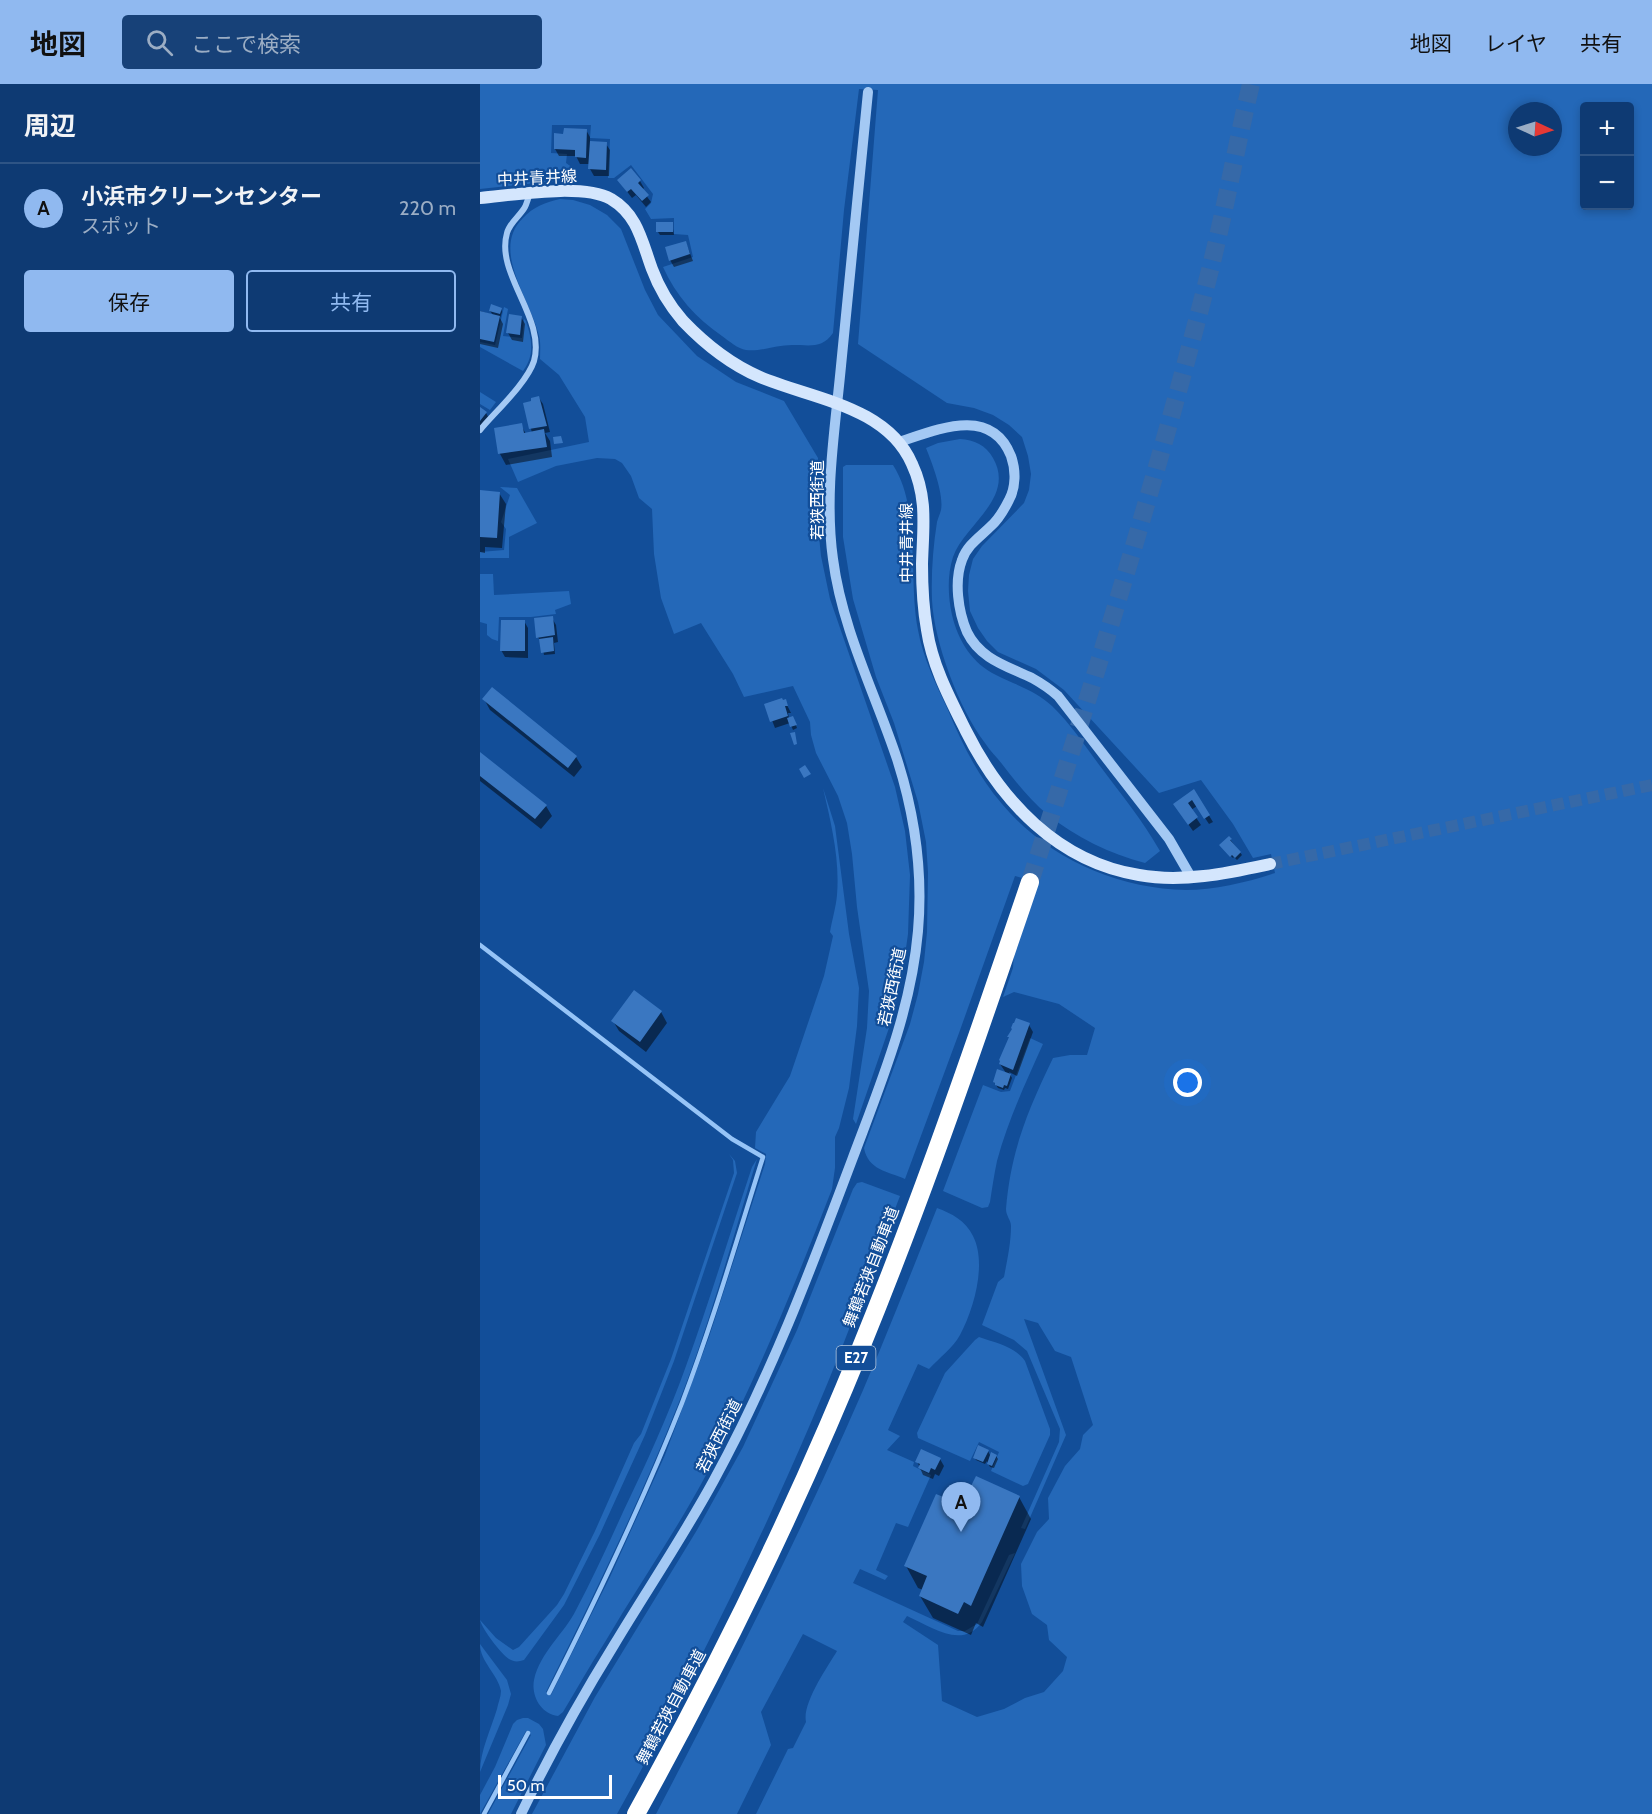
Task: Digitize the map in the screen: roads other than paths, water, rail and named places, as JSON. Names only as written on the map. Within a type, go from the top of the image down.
[{"type":"highway","name":"舞鶴若狭自動車道","points":[[636,1814],[741,1613],[828,1426],[878,1304],[940,1141],[1030,882]]},
{"type":"main road","name":"中井青井線","points":[[480,198],[569,190],[584,191],[610,199],[634,220],[659,286],[683,320],[715,350],[757,376],[791,390],[857,411],[880,425],[899,442],[911,460],[919,481],[924,509],[923,603],[927,634],[947,690],[989,773],[1020,811],[1043,832],[1090,860],[1139,875],[1166,878],[1191,877],[1270,864]]},
{"type":"street","name":"若狭西街道","points":[[521,1814],[585,1693],[708,1490],[759,1390],[785,1333],[825,1233],[892,1050],[910,989],[918,928],[919,869],[916,838],[901,774],[851,635],[833,558],[830,508],[831,465],[868,92]]},
{"type":"street","points":[[480,430],[519,386],[533,362],[535,339],[532,325],[509,266],[506,248],[507,234],[525,207],[530,194]]},
{"type":"street","points":[[899,442],[947,428],[976,425],[992,431],[1003,443],[1014,466],[1015,481],[1011,497],[997,520],[970,545],[962,558],[958,573],[961,613],[967,632],[980,650],[996,663],[1030,678],[1058,696],[1169,838],[1191,877]]},
{"type":"waterway","points":[[480,945],[732,1139],[763,1157],[682,1403],[619,1550],[549,1693]]},
{"type":"waterway","points":[[484,1814],[528,1733]]},
{"type":"tunnel","points":[[1030,882],[1101,655],[1168,427],[1215,250],[1251,84]]},
{"type":"tunnel","points":[[1270,864],[1652,785]]},
{"type":"place","name":"小浜市クリーンセンター","points":[[961,1532]]}]
